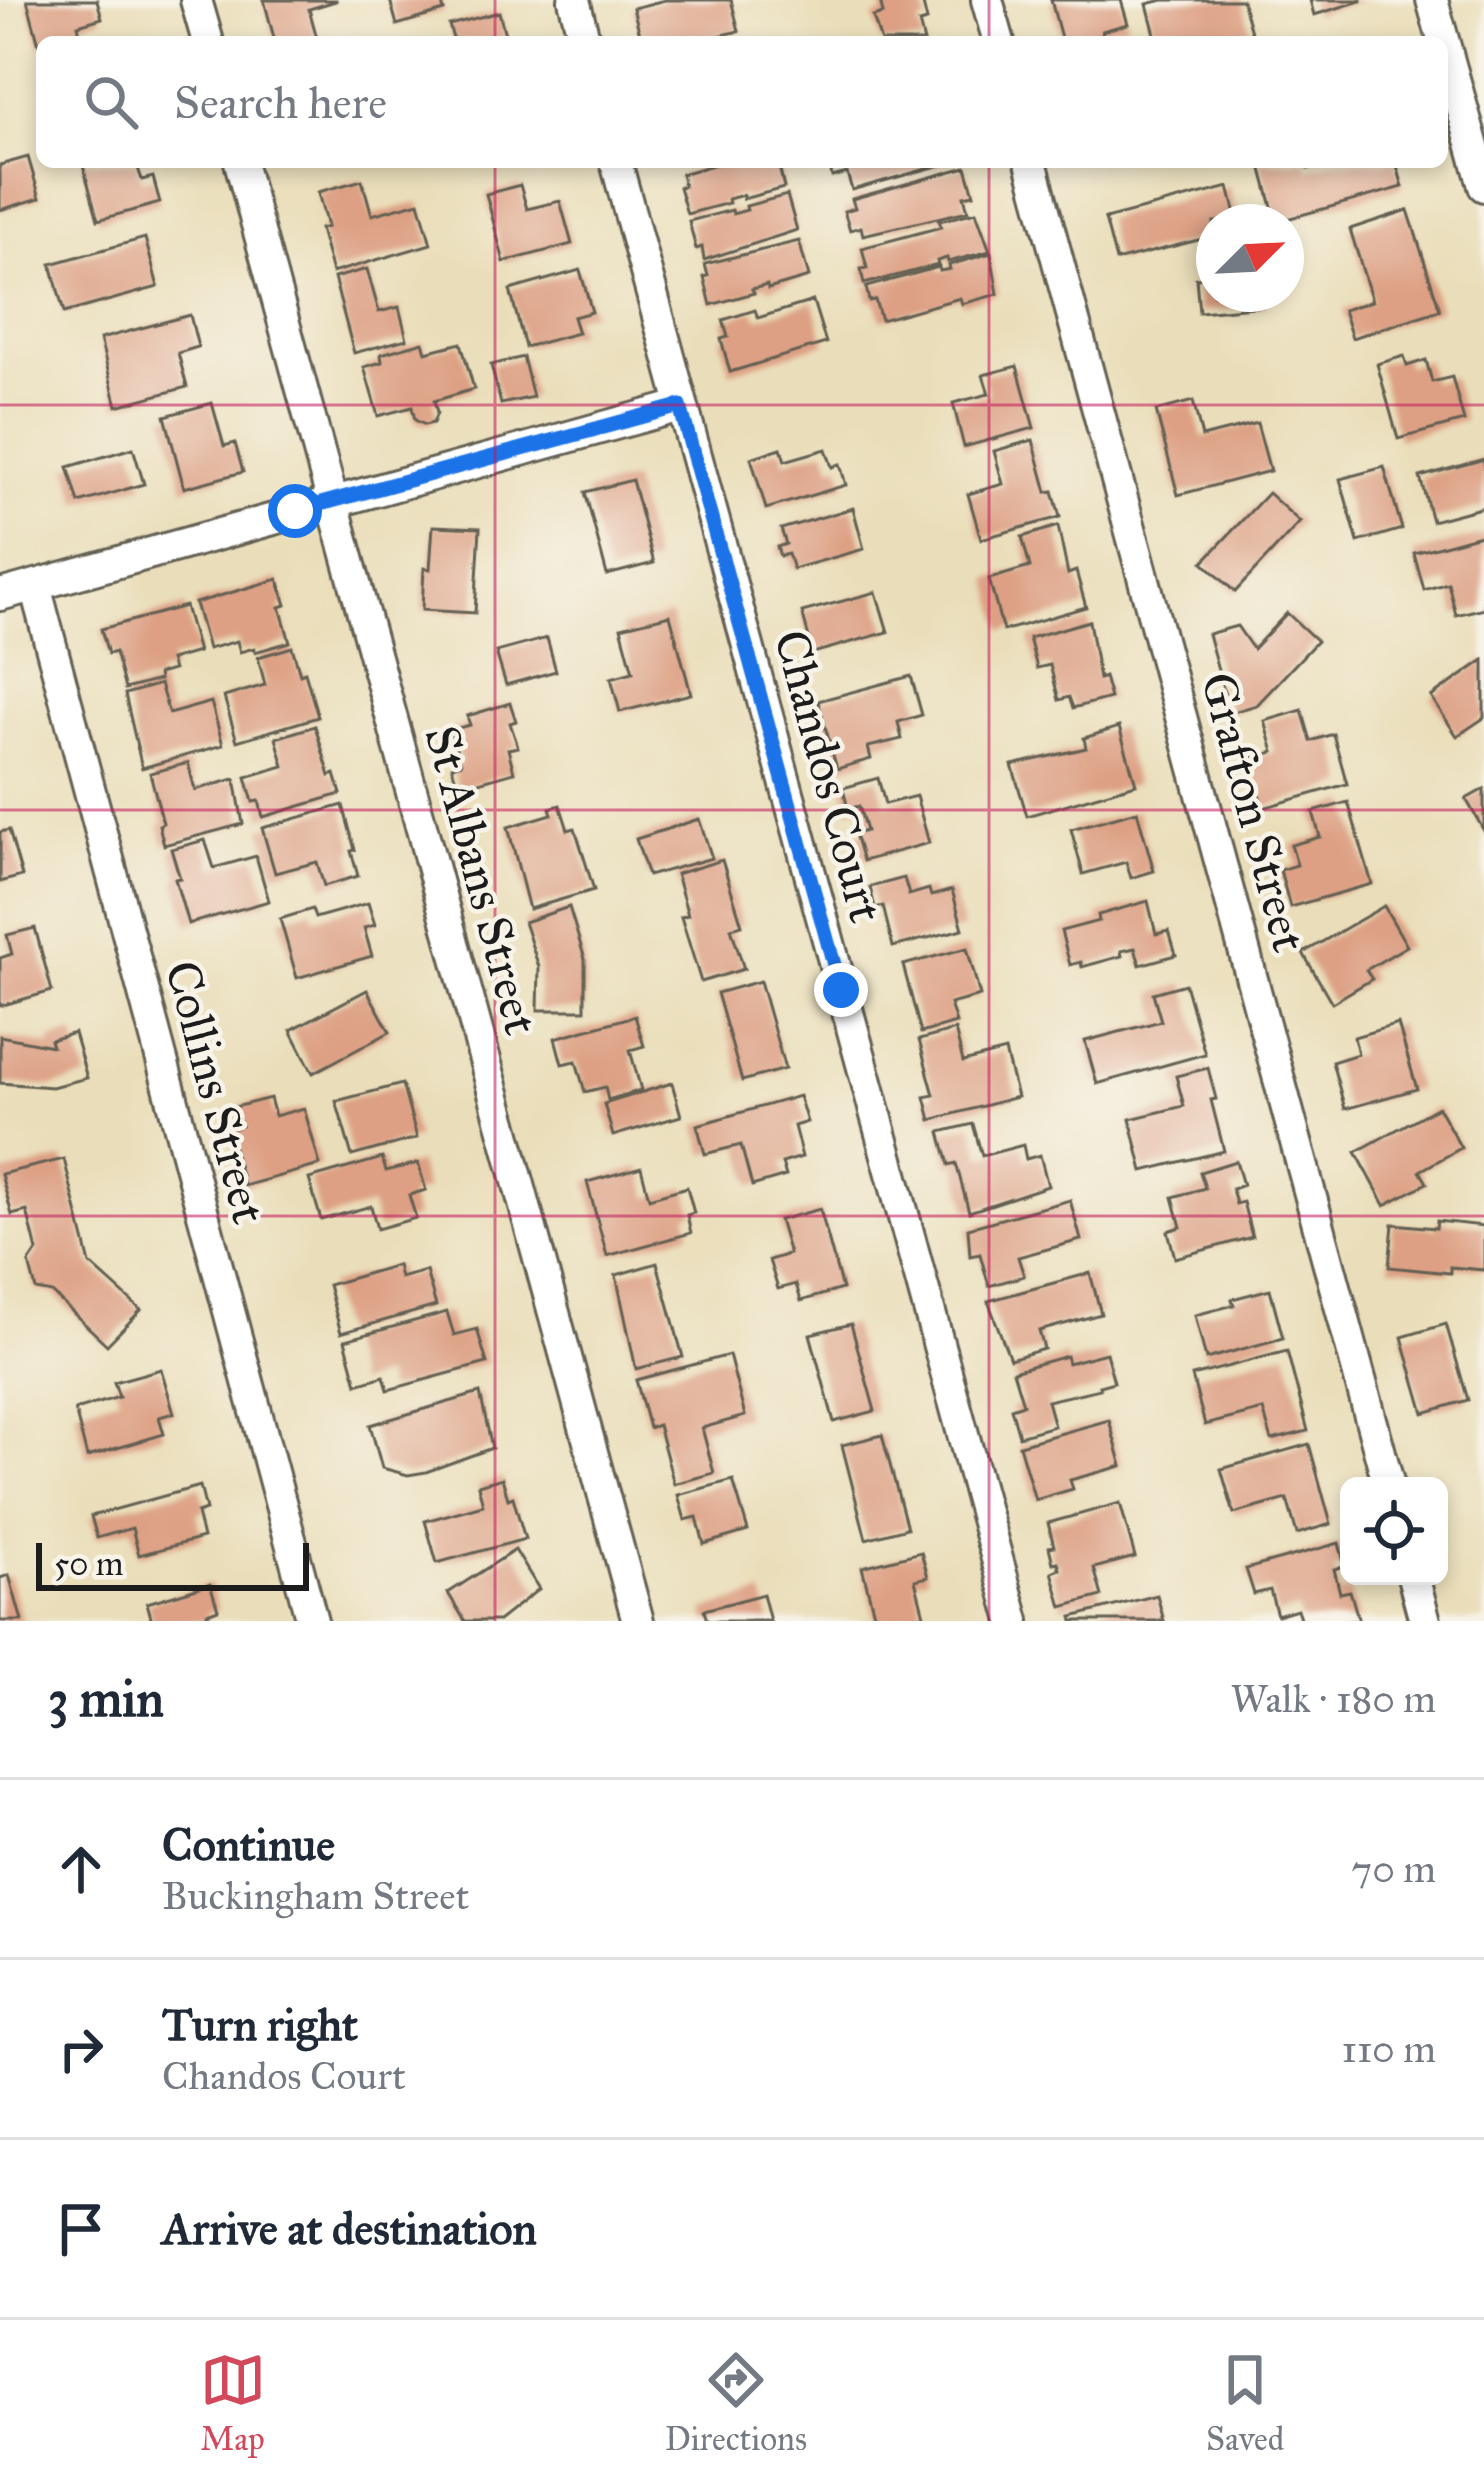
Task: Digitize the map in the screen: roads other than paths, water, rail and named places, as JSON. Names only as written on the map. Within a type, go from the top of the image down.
[{"type":"street","points":[[196,0],[206,36]]},
{"type":"street","points":[[574,0],[583,36]]},
{"type":"street","points":[[987,0],[997,36]]},
{"type":"street","points":[[1432,0],[1441,36]]},
{"type":"street","points":[[1448,62],[1484,187]]},
{"type":"street","name":"St Albans Street","points":[[242,168],[638,1621]]},
{"type":"street","name":"Chandos Court","points":[[618,168],[1014,1621]]},
{"type":"street","name":"Grafton Street","points":[[1034,168],[1387,1477]]},
{"type":"street","points":[[0,595],[680,406]]},
{"type":"street","name":"Collins Street","points":[[35,586],[312,1621]]},
{"type":"street","points":[[1415,1585],[1425,1621]]}]
